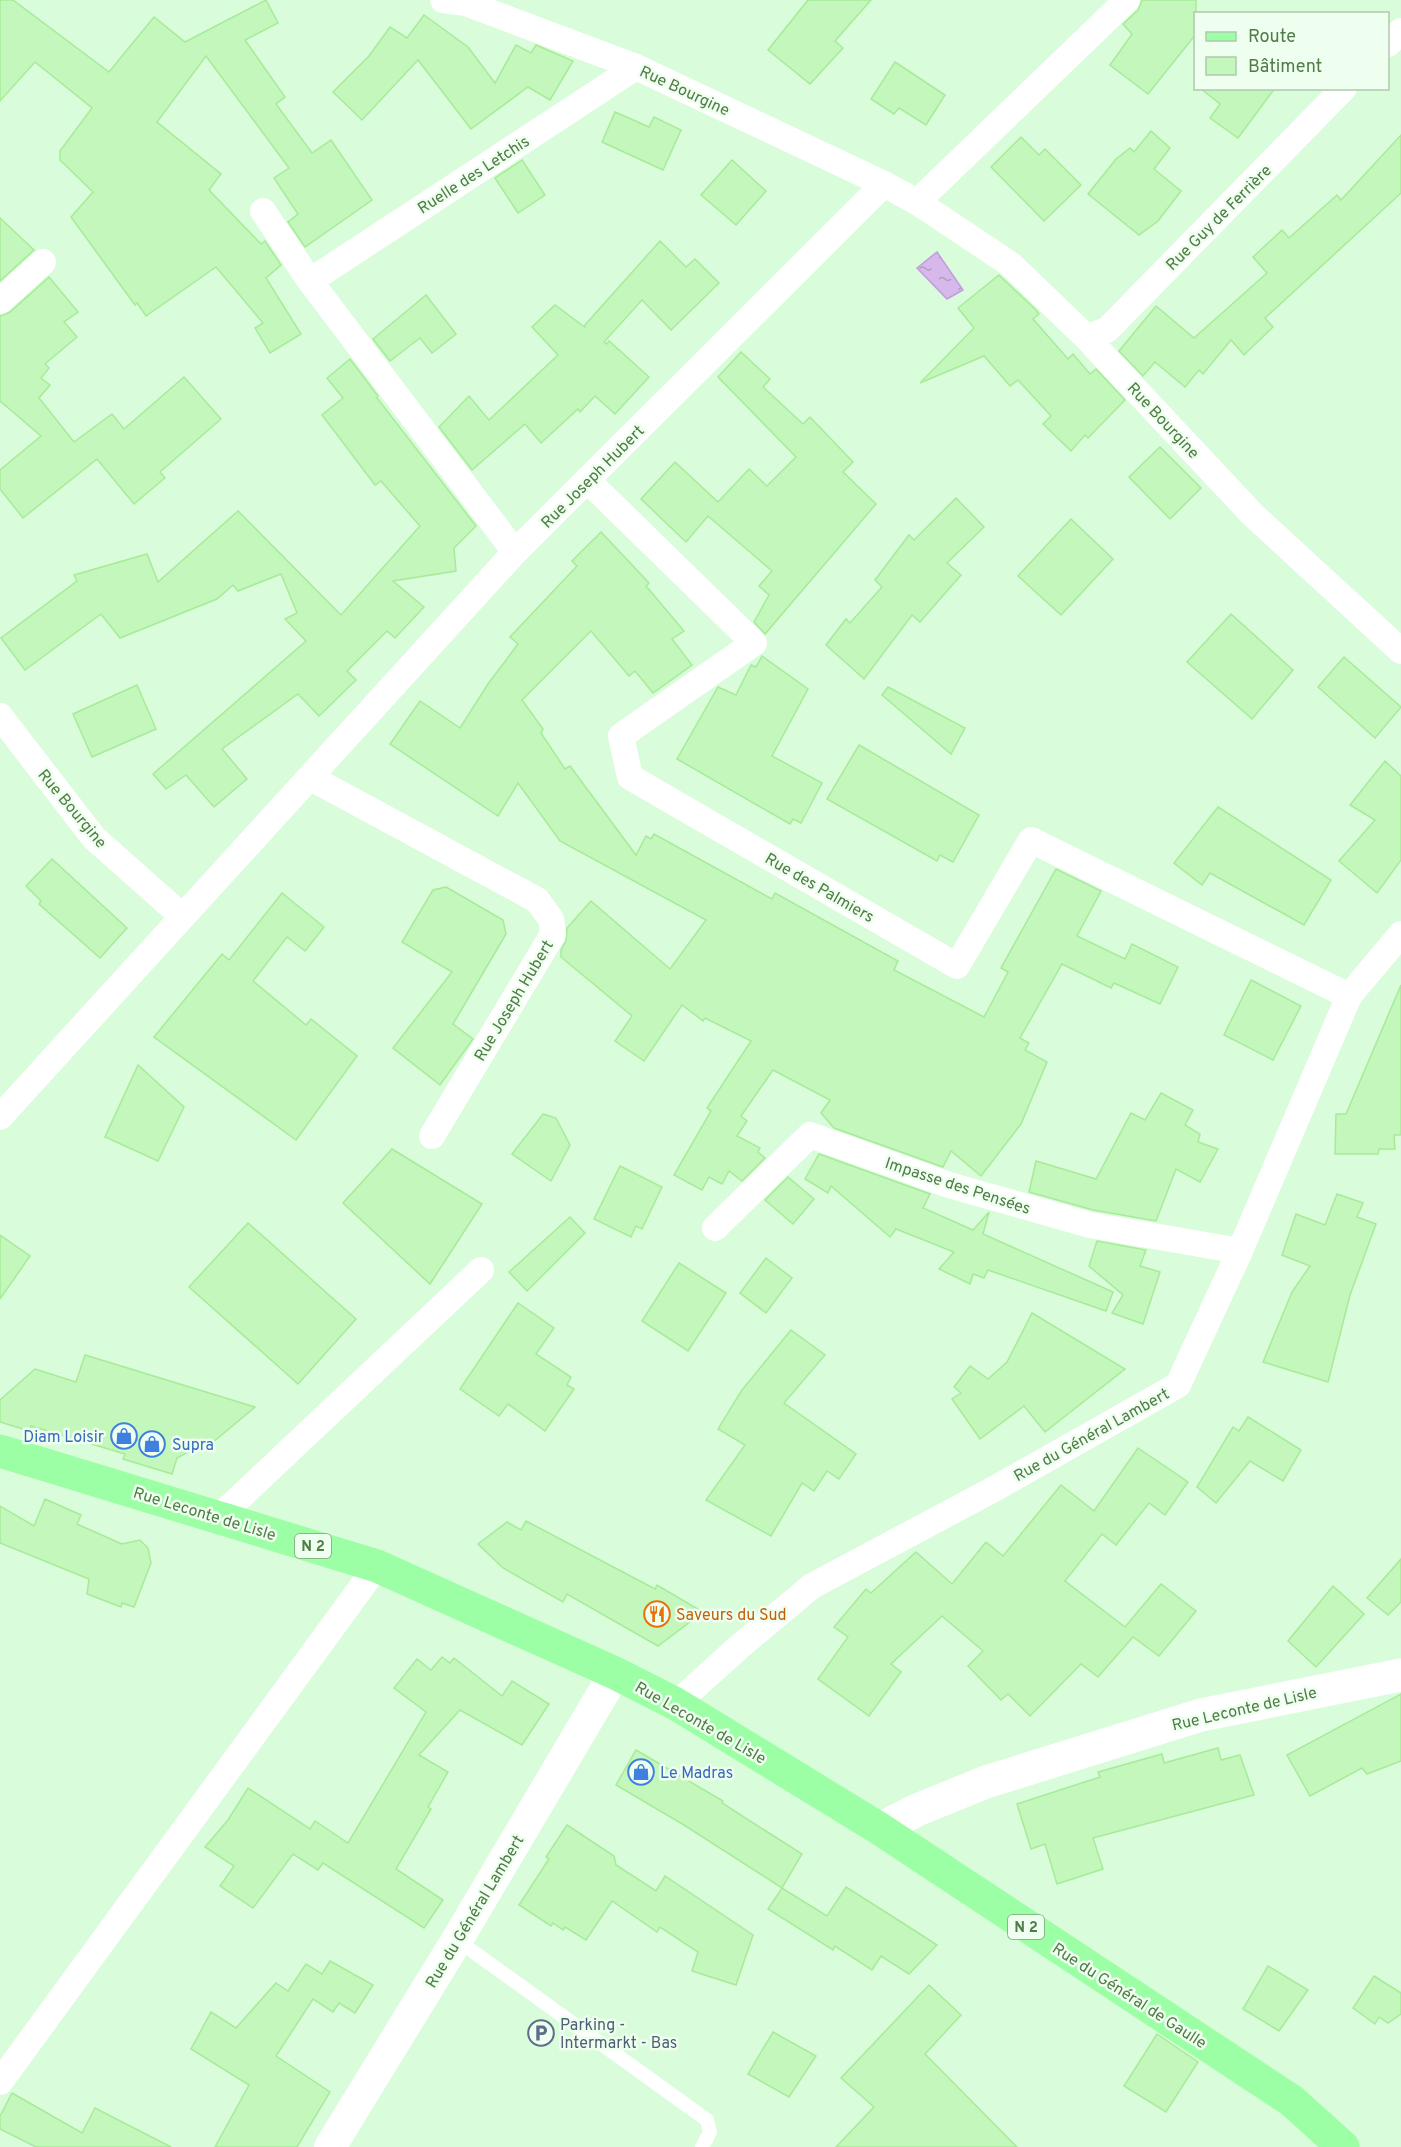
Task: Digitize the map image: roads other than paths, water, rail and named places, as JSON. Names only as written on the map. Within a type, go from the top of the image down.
[{"type":"main road","name":"Rue Leconte de Lisle","points":[[0,1451],[377,1566],[615,1673],[676,1704],[880,1829],[917,1810],[986,1782],[1201,1715],[1401,1675]]},
{"type":"main road","name":"Rue du Général de Gaulle","points":[[880,1829],[1292,2101],[1343,2147]]},
{"type":"street","name":"Rue Bourgine","points":[[443,0],[466,3],[636,67],[884,184],[917,202],[1010,264],[1086,337],[1252,514],[1401,651]]},
{"type":"street","points":[[917,202],[1127,0]]},
{"type":"street","points":[[1389,43],[1401,31]]},
{"type":"street","name":"Ruelle des Letchis","points":[[310,281],[636,67]]},
{"type":"street","name":"Rue Guy de Ferrière","points":[[1086,337],[1107,330],[1342,90]]},
{"type":"street","name":"Rue Joseph Hubert","points":[[0,1117],[515,552],[884,184]]},
{"type":"street","points":[[263,211],[310,281],[515,552]]},
{"type":"street","points":[[0,301],[43,262]]},
{"type":"street","name":"Rue des Palmiers","points":[[587,480],[754,643],[621,736],[630,777],[957,966],[1031,840],[1349,996]]},
{"type":"street","name":"Rue Bourgine","points":[[0,716],[94,838],[182,916]]},
{"type":"street","name":"Rue Joseph Hubert","points":[[311,778],[537,900],[552,919],[553,934],[432,1136]]},
{"type":"street","name":"Rue du Général Lambert","points":[[676,1704],[812,1586],[984,1494],[1178,1385],[1240,1251],[1349,996],[1401,934]]},
{"type":"street","name":"Impasse des Pensées","points":[[715,1228],[810,1135],[949,1185],[1090,1225],[1240,1251]]},
{"type":"street","points":[[219,1517],[481,1270]]},
{"type":"street","points":[[0,2082],[377,1566]]},
{"type":"street","name":"Rue du Général Lambert","points":[[330,2147],[457,1940],[615,1673]]},
{"type":"lane","points":[[457,1940],[707,2120],[710,2132],[702,2147]]},
{"type":"water","points":[[937,252],[963,290],[947,299],[917,268]]},
{"type":"place","name":"Diam Loisir","points":[[124,1436]]},
{"type":"place","name":"Supra","points":[[152,1444]]},
{"type":"place","name":"Saveurs du Sud","points":[[657,1614]]},
{"type":"place","name":"Le Madras","points":[[641,1772]]},
{"type":"place","name":"Parking - Intermarkt - Bas","points":[[541,2033]]}]
